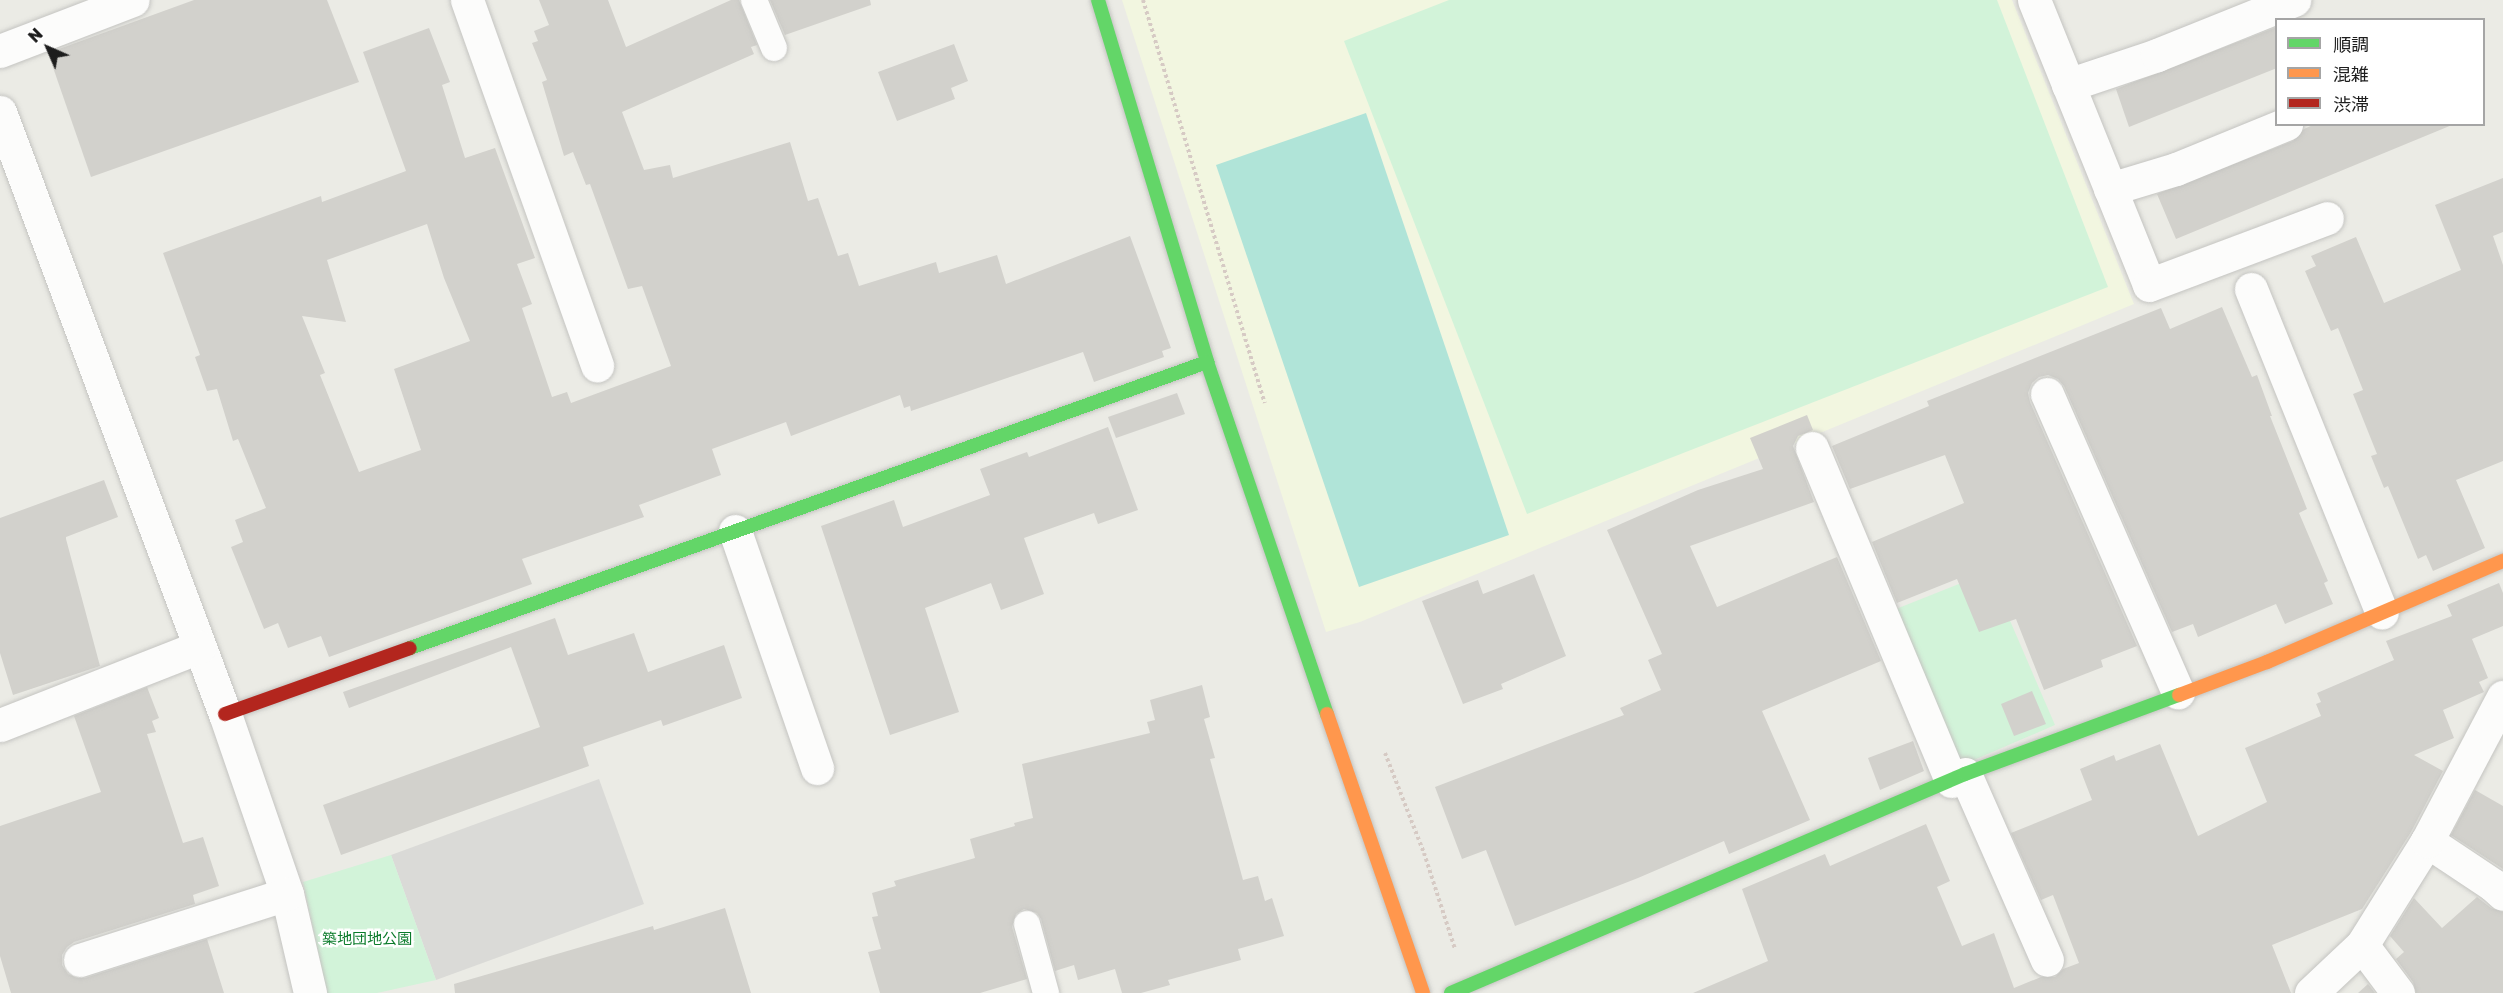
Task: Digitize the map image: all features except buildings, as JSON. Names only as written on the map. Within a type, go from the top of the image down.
[{"type":"street","points":[[0,51],[133,0]]},
{"type":"street","points":[[467,0],[597,366]]},
{"type":"street","points":[[1098,0],[1207,362],[1423,993]]},
{"type":"street","points":[[2034,0],[2149,285],[2327,218]]},
{"type":"street","points":[[2068,85],[2157,55],[2294,0]]},
{"type":"street","points":[[0,112],[225,714],[287,894],[310,993]]},
{"type":"street","points":[[2110,189],[2176,169],[2281,126]]},
{"type":"street","points":[[2251,289],[2382,613]]},
{"type":"street","points":[[225,714],[1207,362]]},
{"type":"street","points":[[2047,394],[2178,693]]},
{"type":"street","points":[[1812,448],[1958,778],[2047,960]]},
{"type":"street","points":[[735,531],[817,768]]},
{"type":"street","points":[[1452,993],[1958,778],[2178,693],[2267,662],[2503,561]]},
{"type":"street","points":[[0,725],[199,647]]},
{"type":"street","points":[[2311,993],[2362,945],[2427,841],[2503,697]]},
{"type":"street","points":[[2427,841],[2503,894]]},
{"type":"street","points":[[80,960],[287,894]]},
{"type":"street","points":[[2362,945],[2398,993]]},
{"type":"lane","points":[[754,0],[774,48]]},
{"type":"lane","points":[[1027,924],[1046,993]]},
{"type":"path","points":[[1143,0],[1269,413]]},
{"type":"path","points":[[1382,744],[1424,853],[1467,986]]},
{"type":"shaded area","points":[[1122,0],[2012,0],[2134,304],[1360,622],[1326,632]]},
{"type":"shaded area","points":[[1366,113],[1509,535],[1359,587],[1216,165]]},
{"type":"shaded area","points":[[599,779],[644,904],[436,980],[391,855]]},
{"type":"green space","points":[[1449,0],[1997,0],[2108,287],[1527,514],[1344,41]]},
{"type":"green space","points":[[1989,572],[2055,725],[1960,766],[1896,609]]},
{"type":"green space","name":"築地団地公園","points":[[391,855],[436,980],[377,993],[327,993],[303,882]]},
{"type":"traffic: fast","points":[[1098,0],[1207,362],[1327,714]]},
{"type":"traffic: fast","points":[[410,648],[1207,362]]},
{"type":"traffic: fast","points":[[1451,993],[1965,774],[2179,695]]},
{"type":"traffic: slow","points":[[2179,695],[2267,662],[2503,561]]},
{"type":"traffic: slow","points":[[1327,714],[1423,993]]},
{"type":"traffic: jam","points":[[225,714],[410,648]]}]
